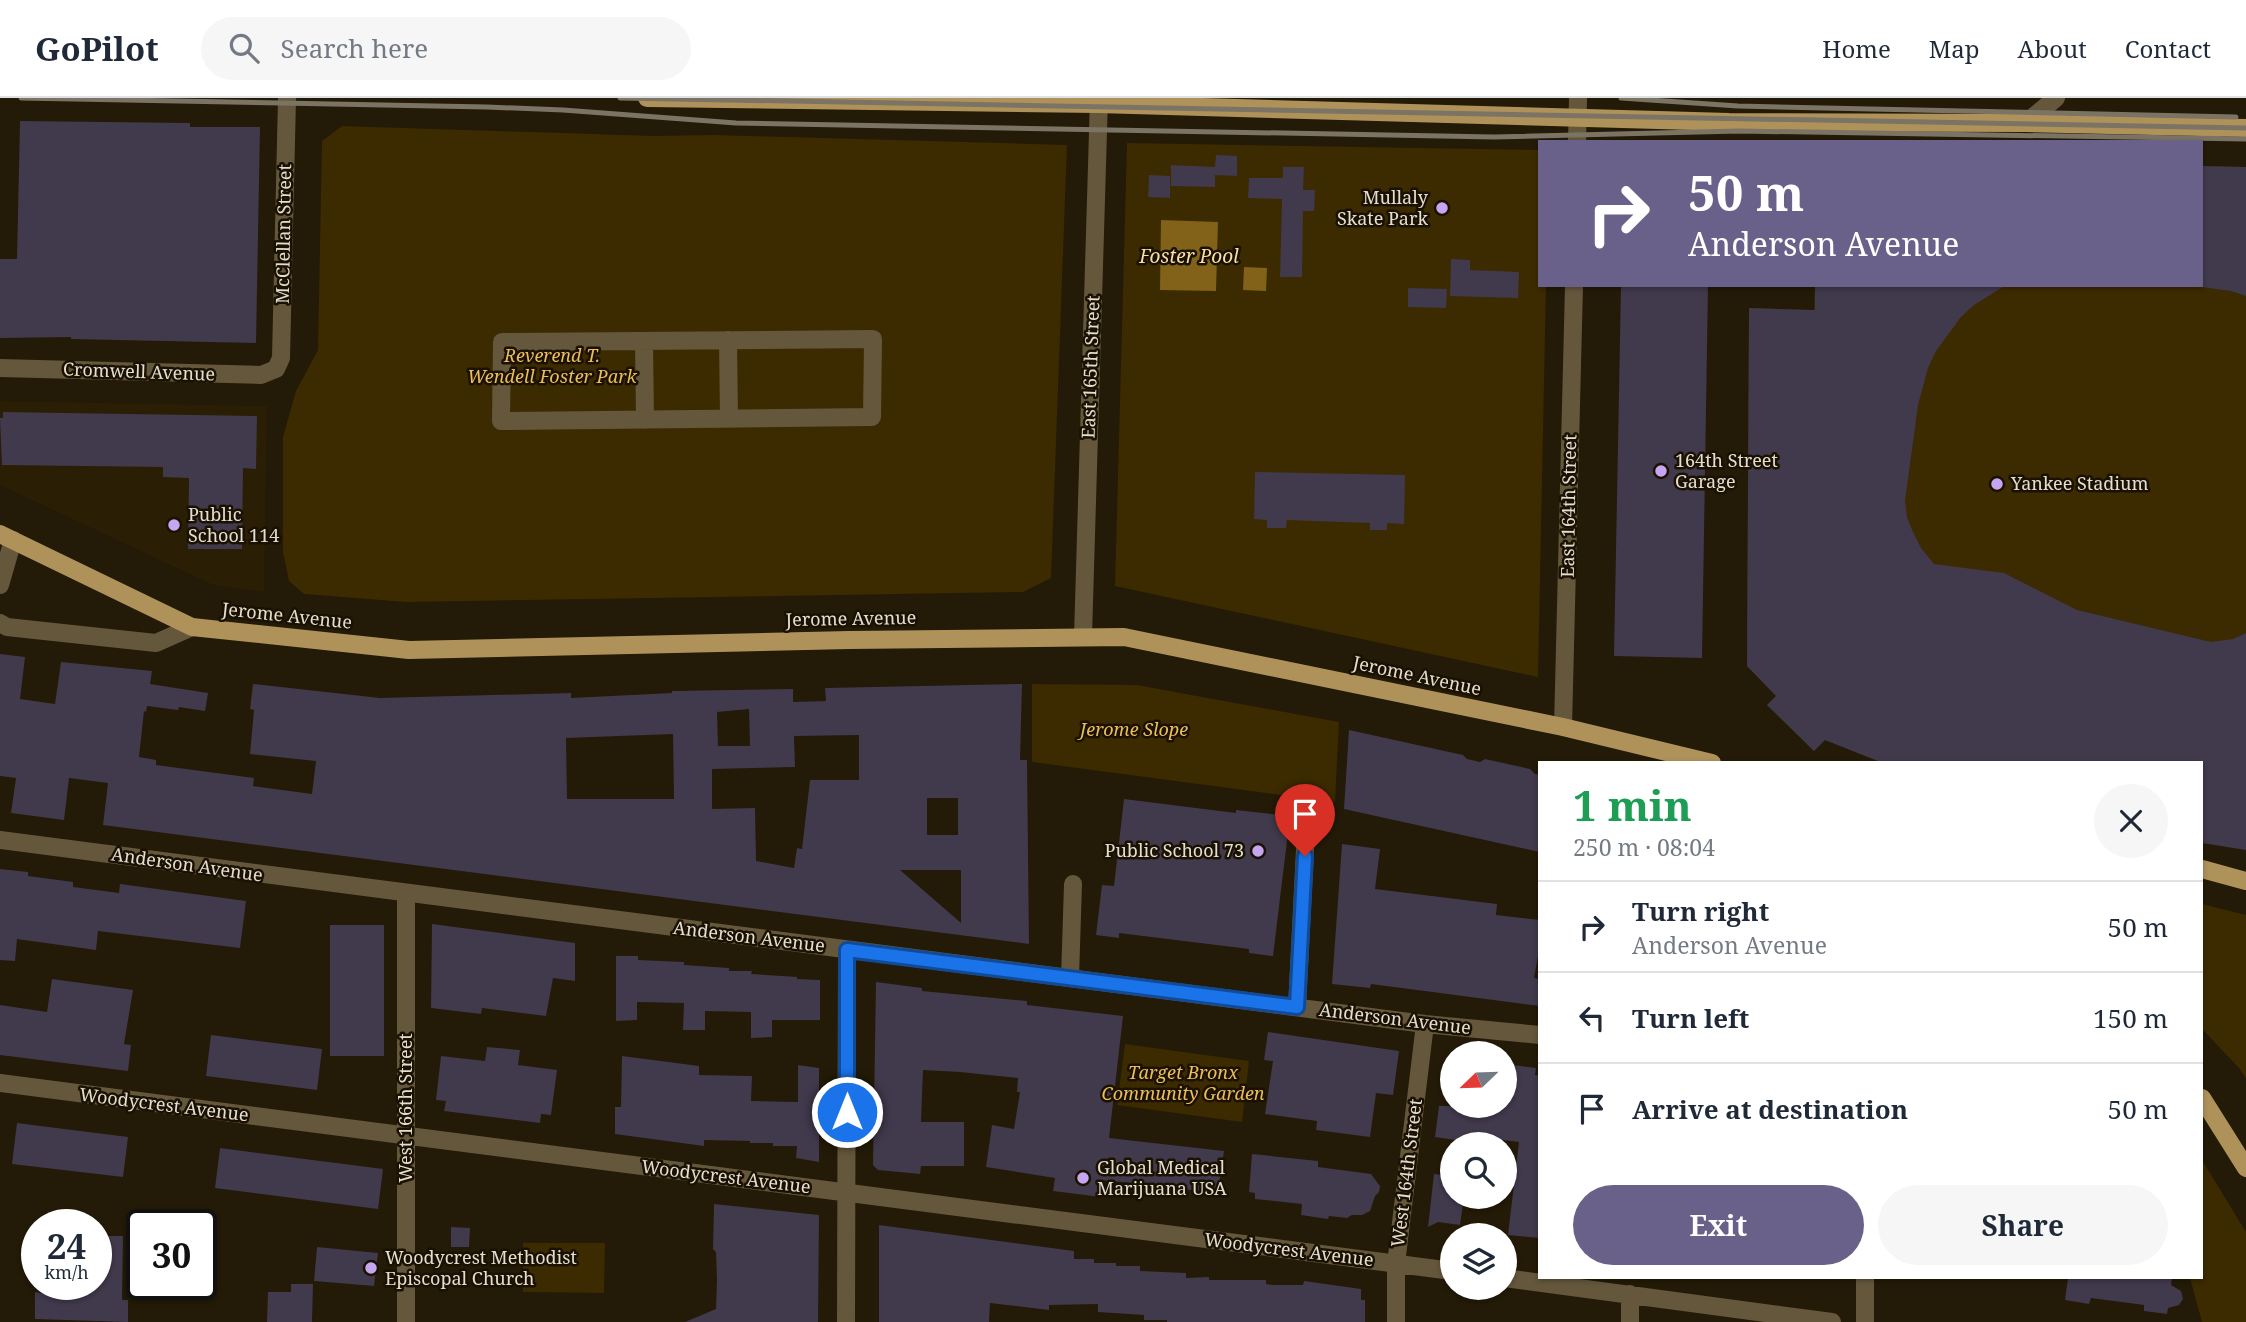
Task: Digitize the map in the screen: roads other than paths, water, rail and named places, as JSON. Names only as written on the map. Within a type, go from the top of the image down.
[{"type":"main road","points":[[647,98],[1099,101],[1729,122],[2026,123],[2246,128]]},
{"type":"main road","name":"Jerome Avenue","points":[[7,537],[192,627],[409,650],[1125,637],[1563,727],[1704,761]]},
{"type":"main road","points":[[2203,869],[2246,881]]},
{"type":"main road","points":[[2203,1102],[2246,1168]]},
{"type":"street","name":"McClellan Street","points":[[276,369],[281,358],[287,98]]},
{"type":"street","points":[[1577,140],[1578,98]]},
{"type":"street","points":[[2026,123],[2056,98]]},
{"type":"street","name":"East 165th Street","points":[[1083,636],[1099,101]]},
{"type":"street","name":"East 164th Street","points":[[1563,727],[1574,287]]},
{"type":"street","points":[[873,339],[872,416],[501,421],[502,342],[728,340],[873,339]]},
{"type":"street","points":[[728,340],[729,418]]},
{"type":"street","points":[[644,341],[645,420]]},
{"type":"street","name":"Cromwell Avenue","points":[[0,368],[261,375],[276,369]]},
{"type":"street","points":[[0,585],[7,537]]},
{"type":"street","points":[[0,623],[7,627],[156,643],[192,627]]},
{"type":"street","points":[[1297,1007],[1306,830]]},
{"type":"street","name":"Anderson Avenue","points":[[0,840],[1426,1024],[1538,1035]]},
{"type":"street","points":[[1070,978],[1073,884]]},
{"type":"street","name":"West 166th Street","points":[[406,894],[406,1322]]},
{"type":"street","points":[[846,1322],[847,950]]},
{"type":"street","name":"West 164th Street","points":[[1396,1322],[1396,1264],[1426,1024]]},
{"type":"street","name":"Woodycrest Avenue","points":[[0,1083],[1440,1270]]},
{"type":"street","points":[[1865,1279],[1865,1322]]},
{"type":"street","points":[[1517,1280],[1832,1322]]},
{"type":"street","points":[[1630,1294],[1630,1322]]},
{"type":"water","name":"Foster Pool","points":[[1161,220],[1218,222],[1216,291],[1160,290]]},
{"type":"water","points":[[1244,267],[1267,268],[1266,291],[1243,290]]},
{"type":"railway","points":[[21,98],[487,107],[736,123],[1494,137],[1739,131],[2246,139]]},
{"type":"railway","points":[[620,98],[2246,128]]},
{"type":"railway","points":[[1621,98],[1738,106],[2236,117]]},
{"type":"place","name":"Mullaly Skate Park","points":[[1442,208]]},
{"type":"place","name":"164th Street Garage","points":[[1661,471]]},
{"type":"place","name":"Yankee Stadium","points":[[1997,484]]},
{"type":"place","name":"Public School 114","points":[[174,525]]},
{"type":"place","name":"Public School 73","points":[[1258,851]]},
{"type":"place","name":"Global Medical Marijuana USA","points":[[1083,1178]]},
{"type":"place","name":"Woodycrest Methodist Episcopal Church","points":[[371,1268]]},
{"type":"park label","name":"Reverend T. Wendell Foster Park","points":[[552,366]]},
{"type":"park label","name":"Jerome Slope","points":[[1134,730]]},
{"type":"park label","name":"Target Bronx Community Garden","points":[[1183,1083]]}]
